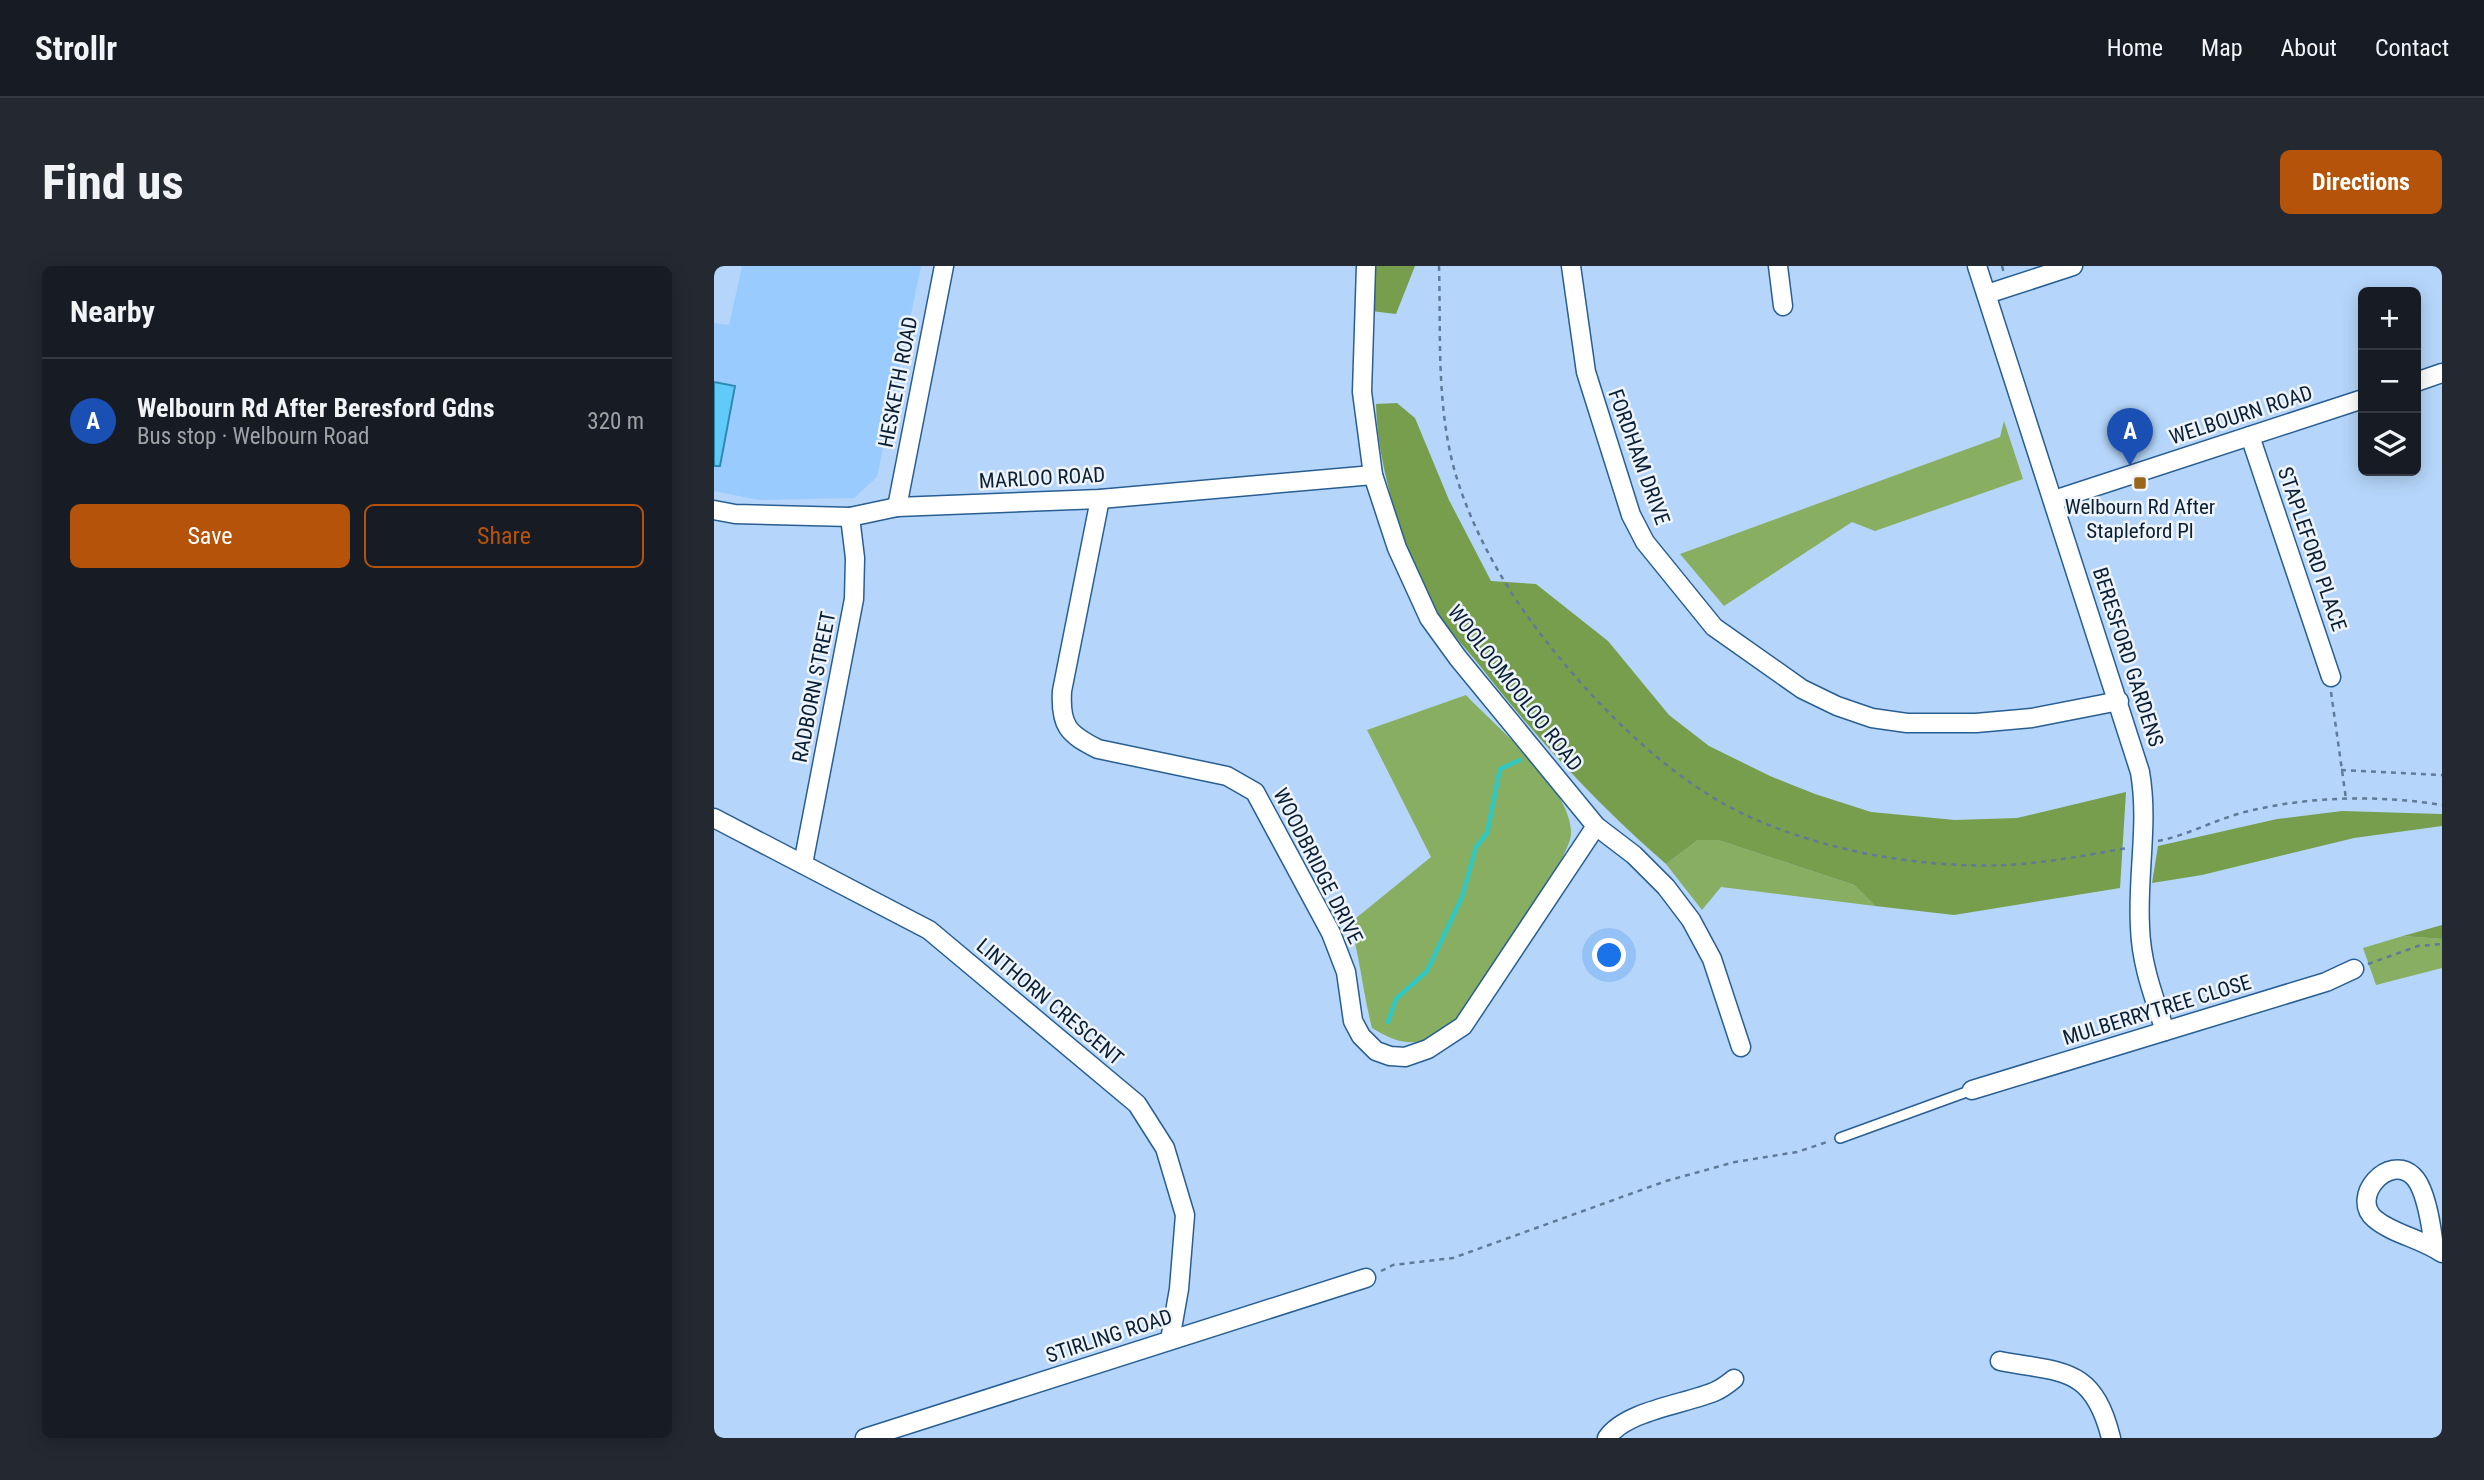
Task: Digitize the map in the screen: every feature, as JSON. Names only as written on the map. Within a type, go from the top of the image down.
[{"type":"street","name":"HESKETH ROAD","points":[[897,507],[944,266]]},
{"type":"street","name":"WOOLOOMOOLOO ROAD","points":[[1366,266],[1362,392],[1373,475],[1397,548],[1429,618],[1458,658],[1596,825],[1634,855],[1666,887],[1691,920],[1713,959],[1741,1047]]},
{"type":"street","name":"FORDHAM DRIVE","points":[[1572,266],[1586,372],[1631,515],[1645,542],[1714,627],[1802,689],[1837,706],[1872,718],[1907,723],[1976,723],[2032,718],[2119,701]]},
{"type":"street","points":[[1778,266],[1783,306]]},
{"type":"street","name":"BERESFORD GARDENS","points":[[1978,266],[2119,701],[2144,796],[2139,926],[2145,970],[2165,1031]]},
{"type":"street","points":[[1987,294],[2073,266]]},
{"type":"street","points":[[2421,380],[2442,373]]},
{"type":"street","name":"WELBOURN ROAD","points":[[2054,499],[2358,401]]},
{"type":"street","name":"STAPLEFORD PLACE","points":[[2250,436],[2331,677]]},
{"type":"street","name":"MARLOO ROAD","points":[[714,510],[736,514],[850,517],[897,507],[1100,499],[1373,475]]},
{"type":"street","name":"WOODBRIDGE DRIVE","points":[[1100,499],[1062,691],[1061,710],[1066,727],[1080,741],[1098,749],[1227,776],[1255,792],[1331,933],[1346,972],[1353,1021],[1361,1036],[1376,1051],[1405,1057],[1428,1049],[1463,1026],[1596,825]]},
{"type":"street","name":"RADBORN STREET","points":[[803,864],[853,600],[855,558],[850,517]]},
{"type":"street","name":"LINTHORN CRESCENT","points":[[714,818],[929,930],[1137,1104],[1165,1148],[1185,1215],[1179,1289],[1170,1340]]},
{"type":"street","name":"MULBERRYTREE CLOSE","points":[[1972,1090],[2326,982],[2354,969]]},
{"type":"street","points":[[2398,1169],[2415,1177],[2421,1188],[2438,1250],[2375,1219],[2367,1202],[2375,1179],[2385,1172],[2398,1169]]},
{"type":"street","name":"STIRLING ROAD","points":[[865,1438],[1366,1278]]},
{"type":"street","points":[[2000,1361],[2066,1371],[2091,1389],[2103,1409],[2111,1438]]},
{"type":"street","points":[[1607,1438],[1630,1421],[1685,1399],[1716,1391],[1734,1379]]},
{"type":"lane","points":[[1840,1138],[1972,1090]]},
{"type":"path","points":[[2331,677],[2346,799]]},
{"type":"path","points":[[2341,770],[2442,775]]},
{"type":"path","points":[[2354,969],[2418,946],[2442,944]]},
{"type":"path","points":[[1366,1278],[1393,1265],[1453,1258],[1666,1181],[1735,1162],[1797,1152],[1840,1138]]},
{"type":"shaded area","points":[[742,266],[921,266],[877,477],[854,498],[759,500],[714,491],[714,323],[729,325]]},
{"type":"green space","points":[[1375,266],[1415,266],[1396,314],[1371,311]]},
{"type":"green space","points":[[1397,403],[1415,418],[1449,500],[1491,581],[1536,584],[1608,641],[1669,715],[1709,746],[1770,776],[1871,812],[1955,820],[2017,818],[2126,792],[2120,888],[1954,915],[1875,906],[1854,885],[1718,840],[1698,840],[1666,864],[1616,818],[1545,744],[1434,607],[1412,561],[1394,508],[1381,454],[1376,404]]},
{"type":"green space","points":[[2004,421],[2023,479],[1875,531],[1852,522],[1724,606],[1680,554],[2000,437]]},
{"type":"green space","points":[[1466,695],[1545,777],[1567,814],[1571,837],[1563,857],[1463,1013],[1430,1037],[1420,1041],[1399,1041],[1372,1028],[1350,923],[1431,857],[1367,730]]},
{"type":"green space","points":[[2342,811],[2442,814],[2442,826],[2354,838],[2202,875],[2152,883],[2158,846],[2277,819]]},
{"type":"green space","points":[[1698,840],[1718,840],[1854,885],[1875,906],[1721,887],[1702,910],[1666,864]]},
{"type":"green space","points":[[2442,925],[2442,939],[2403,936]]},
{"type":"green space","points":[[2403,936],[2442,939],[2442,968],[2376,985],[2363,948]]},
{"type":"building","points":[[714,382],[735,386],[720,466],[714,466]]},
{"type":"waterway","points":[[1388,1022],[1396,999],[1427,971],[1462,897],[1476,847],[1487,833],[1500,769],[1520,760]]},
{"type":"place","name":"Welbourn Rd After Beresford Gdns","points":[[2130,466]]},
{"type":"place","name":"Welbourn Rd After Stapleford Pl","points":[[2140,483]]}]
